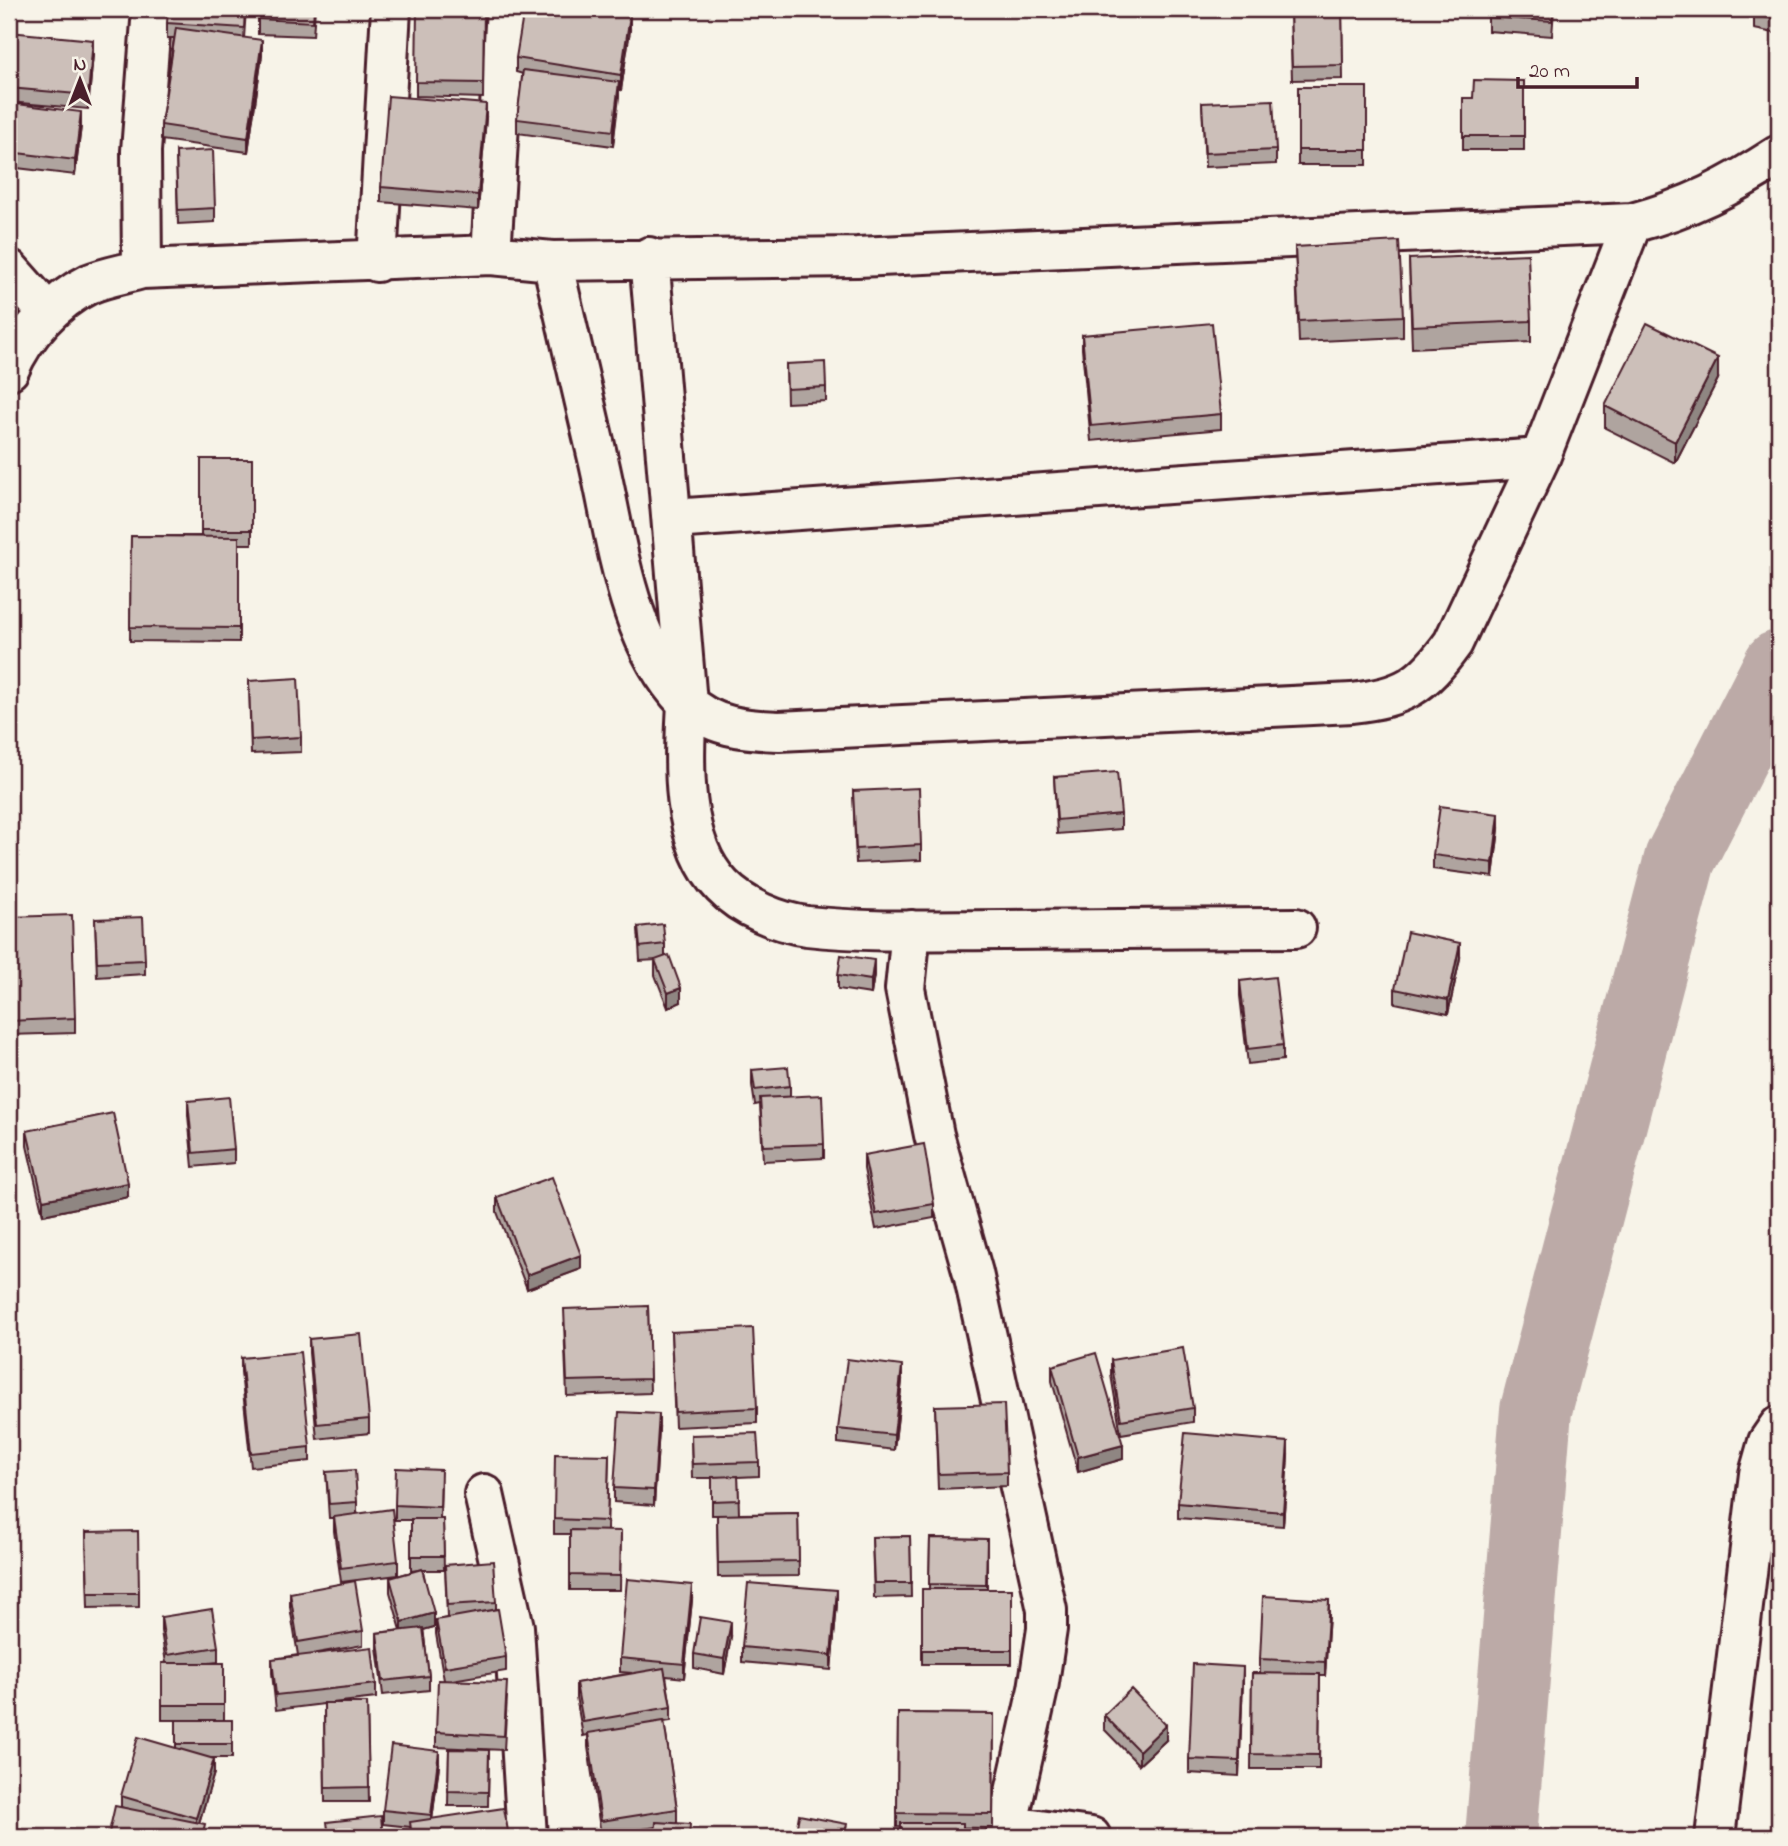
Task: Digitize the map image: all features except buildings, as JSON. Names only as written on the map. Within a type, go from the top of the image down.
[{"type":"street","points":[[142,269],[141,151],[152,9]]},
{"type":"street","points":[[377,262],[391,9]]},
{"type":"street","points":[[491,255],[506,9]]},
{"type":"street","points":[[9,370],[19,348],[48,313],[89,284],[142,269],[232,264],[377,262],[491,255],[552,261],[649,257],[857,257],[1632,223],[1673,212],[1728,189],[1779,155]]},
{"type":"street","points":[[552,261],[626,580],[648,644],[667,679],[687,704],[716,722],[746,730],[779,731],[1352,704],[1387,699],[1414,688],[1433,670],[1453,643],[1540,458],[1632,223]]},
{"type":"street","points":[[649,257],[687,704],[684,754],[688,812],[704,859],[722,886],[772,918],[806,926],[911,930],[1296,928]]},
{"type":"street","points":[[9,269],[48,313]]},
{"type":"street","points":[[673,519],[1540,458]]},
{"type":"street","points":[[911,930],[905,989],[907,1002],[934,1135],[973,1273],[1046,1610],[1047,1629],[1038,1689],[1007,1832],[1091,1837]]},
{"type":"street","points":[[1715,1837],[1759,1474],[1768,1442],[1779,1426]]},
{"type":"street","points":[[484,1494],[513,1627],[527,1837]]},
{"type":"waterway","points":[[1501,1837],[1536,1410],[1680,859],[1779,666]]}]
